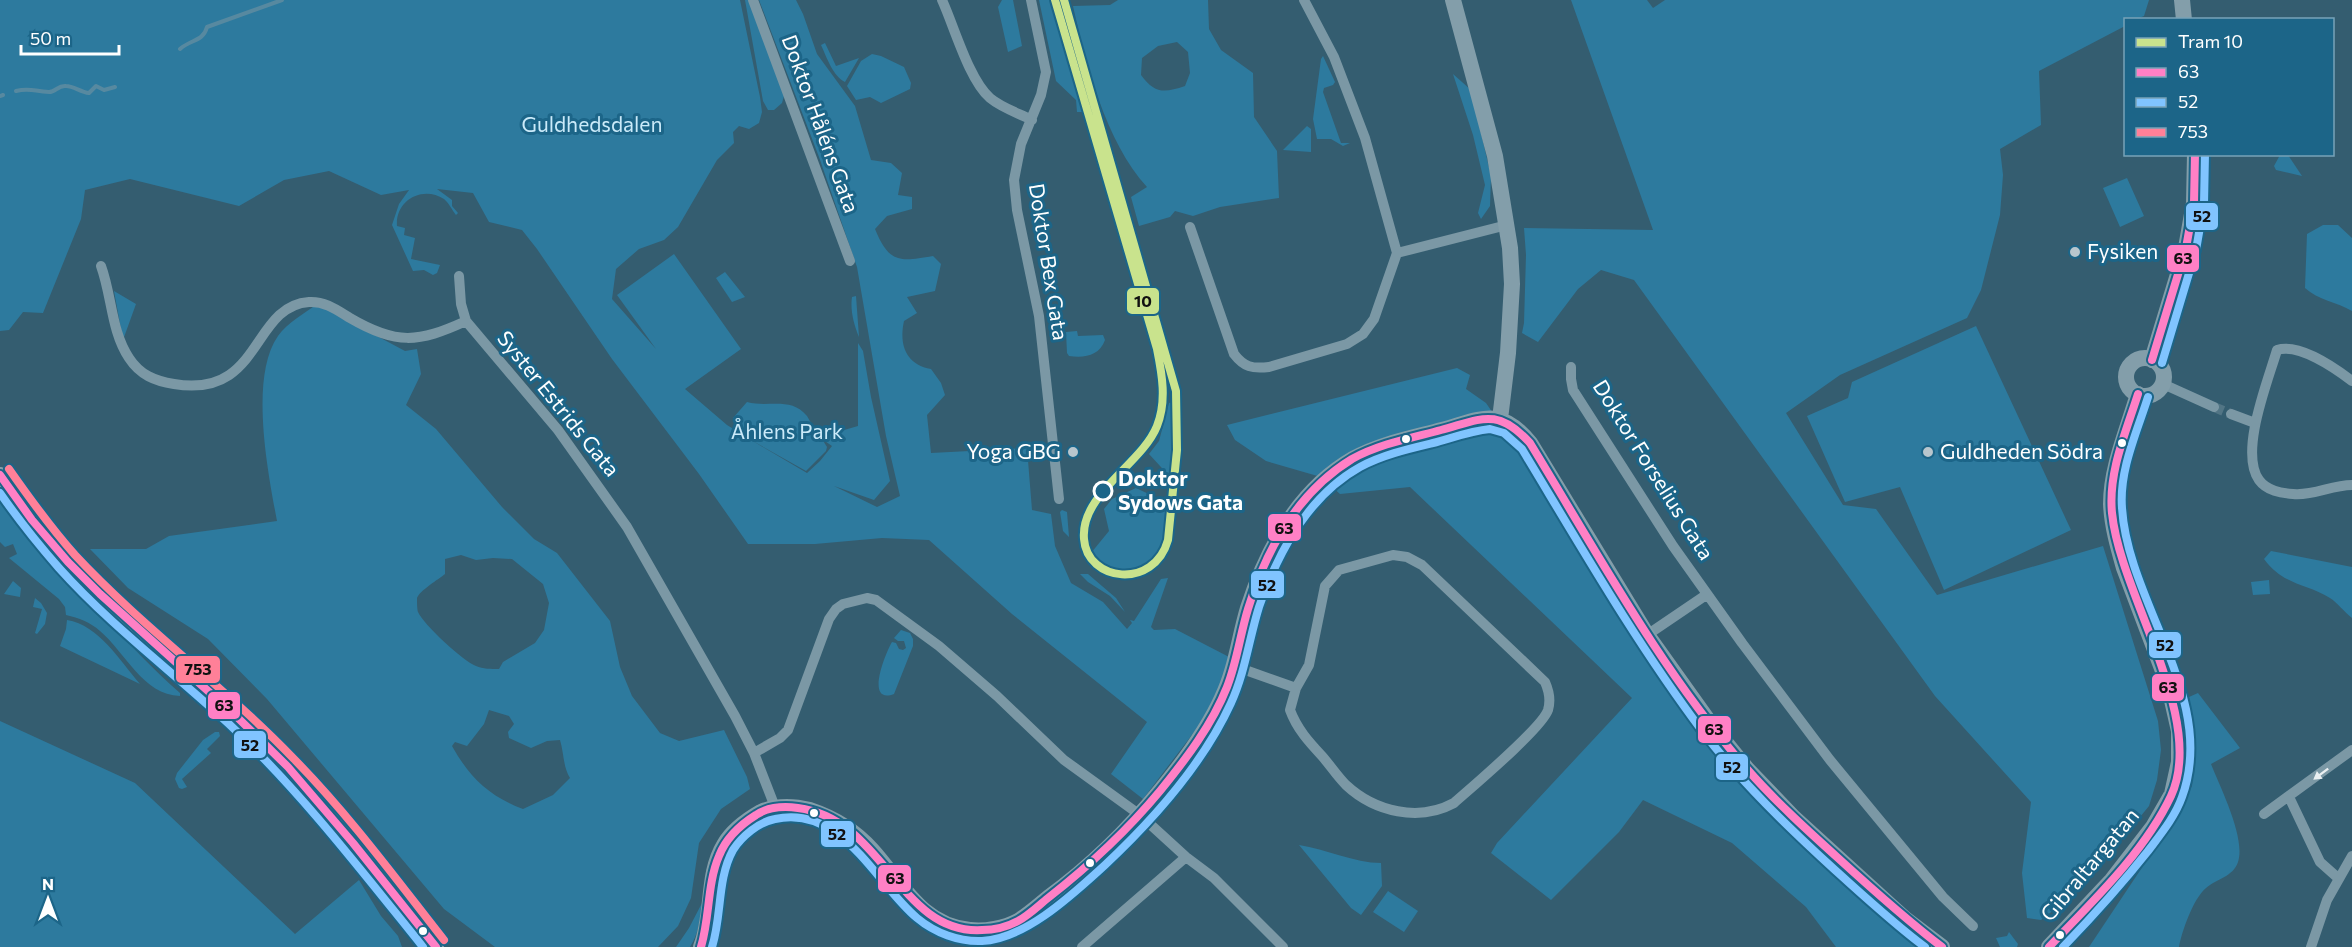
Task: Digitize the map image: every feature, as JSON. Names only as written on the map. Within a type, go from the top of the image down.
[{"type":"street","name":"Doktor Håléns Gata","points":[[753,0],[850,261]]},
{"type":"street","points":[[942,0],[977,82],[989,97],[1032,120]]},
{"type":"street","name":"Doktor Bex Gata","points":[[1031,0],[1046,72],[1020,153],[1014,180],[1015,198],[1039,316],[1059,500]]},
{"type":"street","points":[[1190,227],[1234,354],[1249,368],[1269,367],[1315,355],[1356,340],[1374,319],[1397,253],[1362,130],[1329,47],[1304,0]]},
{"type":"street","points":[[1453,0],[1495,156],[1512,264],[1508,353],[1500,419]]},
{"type":"street","points":[[2182,0],[2184,18]]},
{"type":"street","points":[[2152,360],[2186,248],[2194,202],[2195,156]]},
{"type":"street","points":[[1397,253],[1507,225]]},
{"type":"street","points":[[101,266],[121,343],[128,357],[137,369],[149,378],[189,387],[215,382],[231,374],[244,363],[276,318],[292,306],[302,303],[324,304],[374,331],[397,339],[414,338],[446,330],[466,321]]},
{"type":"street","name":"Syster Estrids Gata","points":[[459,276],[460,304],[466,321],[558,430],[614,507],[699,650],[754,753],[775,807]]},
{"type":"street","points":[[2352,381],[2333,367],[2305,353],[2284,348],[2277,350],[2252,438],[2255,472],[2266,487],[2277,492],[2293,494],[2319,493],[2341,485],[2352,485]]},
{"type":"street","points":[[2138,360],[2152,360],[2163,370],[2163,384],[2151,395],[2139,394],[2128,384],[2128,370],[2138,360]]},
{"type":"street","name":"Doktor Forselius Gata","points":[[1571,367],[1570,379],[1573,390],[1706,595],[1830,760],[1943,897],[1972,926]]},
{"type":"street","points":[[2163,384],[2214,407]]},
{"type":"street","name":"Gibraltargatan","points":[[2049,947],[2112,880],[2153,827],[2172,794],[2179,762],[2179,731],[2170,694],[2124,568],[2113,517],[2112,496],[2115,474],[2139,394]]},
{"type":"street","points":[[2231,414],[2255,423]]},
{"type":"street","points":[[701,947],[709,921],[716,865],[722,847],[730,835],[749,819],[775,807],[801,808],[843,825],[872,850],[921,909],[942,923],[969,930],[994,928],[1018,920],[1091,864],[1140,815],[1162,789],[1202,732],[1222,698],[1234,666],[1248,610],[1274,546],[1304,499],[1322,481],[1356,458],[1377,449],[1477,421],[1500,419],[1515,427],[1530,443],[1647,635],[1696,706],[1747,769],[1794,818],[1905,919],[1942,947]]},
{"type":"street","points":[[0,475],[32,520],[68,562],[108,602],[237,717],[288,767],[353,843],[436,947]]},
{"type":"street","points":[[1393,555],[1407,557],[1422,565],[1545,682],[1549,708],[1538,725],[1454,803],[1443,809],[1419,814],[1401,813],[1380,805],[1347,785],[1301,732],[1290,710],[1290,702],[1296,688],[1309,665],[1325,586],[1339,570],[1393,555]]},
{"type":"street","name":"Doktor Forselius Gata","points":[[1647,635],[1706,595]]},
{"type":"street","points":[[754,753],[780,738],[788,730],[829,619],[836,609],[843,604],[867,598],[876,600],[939,646],[997,696],[1064,760],[1140,815],[1186,857],[1214,878],[1283,947]]},
{"type":"street","points":[[1234,666],[1296,688]]},
{"type":"street","points":[[2264,814],[2352,750]]},
{"type":"street","points":[[2289,797],[2320,862],[2338,878]]},
{"type":"street","points":[[2311,947],[2327,900],[2352,856]]},
{"type":"street","points":[[1083,947],[1186,857]]},
{"type":"green space","name":"Guldhedsdalen","points":[[0,0],[740,0],[760,97],[762,112],[759,123],[749,129],[739,126],[733,132],[734,143],[717,160],[678,227],[664,240],[639,249],[616,269],[612,299],[656,349],[617,295],[674,254],[741,349],[685,389],[727,425],[746,437],[733,418],[747,402],[794,406],[807,416],[820,437],[858,426],[858,343],[863,351],[890,481],[874,500],[834,486],[877,507],[900,496],[886,436],[857,267],[819,157],[759,0],[796,0],[817,54],[855,106],[871,160],[891,163],[902,173],[898,195],[912,197],[912,209],[887,216],[875,229],[880,240],[885,248],[897,258],[912,259],[933,256],[941,264],[935,291],[907,297],[917,313],[904,321],[902,338],[910,358],[915,363],[931,369],[941,383],[945,395],[927,415],[931,453],[1027,448],[1032,510],[1051,514],[1055,546],[1071,583],[1103,602],[1127,629],[1132,623],[1130,620],[1134,621],[1161,579],[1168,578],[1151,627],[1154,630],[1175,629],[1231,658],[1214,706],[1143,799],[1111,774],[1147,722],[1012,614],[929,540],[882,538],[815,544],[748,544],[699,474],[612,359],[537,249],[522,230],[489,222],[473,193],[437,189],[452,200],[452,206],[458,213],[456,215],[444,199],[428,194],[412,198],[405,202],[401,209],[397,226],[405,228],[404,235],[415,238],[411,259],[440,265],[437,273],[433,275],[424,270],[413,271],[392,225],[399,204],[409,190],[381,195],[329,171],[284,180],[239,206],[130,179],[85,190],[81,219],[43,313],[23,312],[9,330],[0,331]],"holes":[[[822,439],[832,446],[807,473],[751,440],[806,471],[826,451],[827,447]]]},
{"type":"green space","points":[[745,0],[750,0],[784,96],[782,103],[774,110],[768,110],[763,101]]},
{"type":"green space","points":[[1002,0],[1013,0],[1022,46],[1008,52],[998,7]]},
{"type":"green space","points":[[1039,0],[1051,0],[1084,112],[1077,112],[1076,100],[1056,81]]},
{"type":"green space","points":[[1118,0],[1208,0],[1209,29],[1221,50],[1253,73],[1254,117],[1277,151],[1279,198],[1220,207],[1193,216],[1175,211],[1170,217],[1139,226],[1131,197],[1147,187],[1120,148],[1099,102],[1073,6],[1110,5]],"holes":[[[1177,42],[1188,52],[1190,73],[1185,86],[1166,91],[1160,90],[1151,86],[1141,75],[1142,58],[1158,46]]]},
{"type":"green space","points":[[1571,0],[1647,0],[1653,8],[1665,0],[2149,0],[2144,16],[2124,18],[2124,27],[2039,71],[2041,125],[2000,149],[2003,175],[2000,215],[1981,290],[1967,318],[1840,375],[1786,413],[1843,505],[1876,509],[1937,595],[2103,546],[2158,721],[2161,750],[2157,780],[2149,806],[2082,888],[2041,920],[2027,918],[2022,873],[2031,802],[1935,696],[1634,280],[1601,270],[1578,289],[1538,342],[1522,333],[1526,255],[1524,228],[1653,230]]},
{"type":"green space","points":[[825,43],[836,66],[859,58],[845,82],[837,76],[831,66],[821,45]]},
{"type":"green space","points":[[872,54],[904,67],[911,83],[910,89],[881,103],[870,97],[856,100],[847,86],[861,61]]},
{"type":"green space","points":[[1323,56],[1335,82],[1324,88],[1323,92],[1341,143],[1350,143],[1343,146],[1331,139],[1317,139],[1313,119]]},
{"type":"green space","points":[[1453,74],[1471,90],[1491,176],[1490,206],[1481,219],[1478,213],[1485,185],[1473,135]]},
{"type":"green space","points":[[1307,126],[1311,129],[1311,152],[1283,150]]},
{"type":"green space","points":[[2279,156],[2289,156],[2302,176],[2276,170],[2274,166]]},
{"type":"green space","points":[[2127,178],[2144,216],[2120,227],[2103,188]]},
{"type":"green space","points":[[2323,225],[2338,225],[2352,238],[2352,311],[2305,288],[2307,234]]},
{"type":"green space","points":[[725,272],[745,297],[732,302],[716,278]]},
{"type":"green space","points":[[114,291],[136,304],[123,340]]},
{"type":"green space","points":[[856,296],[859,337],[852,307],[852,297]]},
{"type":"green space","points":[[317,304],[405,351],[417,349],[421,374],[406,405],[436,429],[502,507],[534,539],[557,553],[610,621],[620,667],[632,696],[660,733],[679,741],[724,730],[747,777],[750,789],[721,809],[699,843],[691,898],[678,926],[658,947],[495,947],[444,909],[267,699],[208,639],[128,588],[90,549],[146,549],[169,536],[277,521],[263,426],[264,375],[269,354],[278,336],[291,323]],"holes":[[[461,555],[476,560],[512,559],[543,584],[549,603],[544,630],[535,643],[503,662],[499,669],[481,668],[470,663],[435,633],[418,612],[417,598],[445,574],[445,559]],[[489,710],[509,716],[514,724],[508,732],[509,738],[531,748],[547,741],[560,740],[570,778],[553,795],[523,809],[490,792],[466,768],[452,746],[455,742],[467,746],[484,724]]]},
{"type":"green space","name":"Guldheden Södra","points":[[1976,326],[2071,530],[1944,590],[1900,487],[1845,502],[1807,416],[1848,398],[1852,382]]},
{"type":"green space","points":[[1077,331],[1078,336],[1103,335],[1105,340],[1099,350],[1091,355],[1069,356],[1066,332]]},
{"type":"green space","points":[[1457,368],[1470,375],[1466,389],[1486,403],[1557,507],[1613,596],[1698,717],[1933,947],[1836,947],[1806,907],[1732,843],[1643,800],[1619,832],[1551,900],[1491,853],[1497,843],[1632,698],[1410,487],[1340,494],[1321,477],[1266,461],[1235,440],[1227,425]]},
{"type":"green space","points":[[1172,402],[1175,440],[1172,479],[1149,454],[1159,441],[1169,403]]},
{"type":"green space","points":[[1136,488],[1157,498],[1169,497],[1163,550],[1152,563],[1141,570],[1124,572],[1112,570],[1091,553],[1109,531],[1104,509],[1112,499]]},
{"type":"green space","points":[[0,500],[24,530],[140,655],[180,693],[180,696],[167,694],[145,681],[100,631],[84,621],[66,615],[65,607],[59,599],[9,558],[17,554],[13,544],[5,547],[0,542]]},
{"type":"green space","points":[[1062,510],[1067,512],[1069,537],[1063,531],[1060,512]]},
{"type":"green space","points":[[2271,551],[2352,567],[2352,618],[2330,598],[2279,574],[2264,559]]},
{"type":"green space","points":[[1080,574],[1088,574],[1116,598],[1125,612],[1110,596]]},
{"type":"green space","points":[[2269,580],[2270,594],[2253,595],[2251,582]]},
{"type":"green space","points":[[13,581],[21,588],[20,597],[4,594]]},
{"type":"green space","points":[[35,598],[47,613],[45,624],[37,634],[35,633],[42,609],[33,607]]},
{"type":"green space","points":[[67,620],[79,623],[99,636],[140,684],[60,646]]},
{"type":"green space","points":[[901,630],[910,633],[913,646],[894,694],[885,695],[880,692],[879,685],[882,666],[892,642],[896,643],[899,649],[906,648],[904,641],[894,638]]},
{"type":"green space","points":[[2198,693],[2240,748],[2211,764],[2235,827],[2240,852],[2236,867],[2201,893],[2189,916],[2179,947],[2089,947],[2167,830],[2192,786],[2194,740],[2189,697]]},
{"type":"green space","points":[[0,721],[135,783],[295,934],[359,880],[381,916],[398,936],[402,947],[0,947]]},
{"type":"green space","points":[[219,732],[220,736],[207,749],[211,753],[182,779],[187,787],[179,788],[175,779],[177,773],[203,740]]},
{"type":"green space","points":[[1299,845],[1361,861],[1381,863],[1382,886],[1361,915],[1351,908]]},
{"type":"green space","points":[[1388,891],[1418,911],[1404,932],[1373,912]]},
{"type":"green space","points":[[702,903],[700,920],[693,942],[690,947],[676,947],[689,928]]},
{"type":"green space","points":[[2009,932],[2018,944],[2017,947],[2000,947],[1996,938],[2007,936]]},
{"type":"waterway","points":[[180,49],[200,38],[207,27],[282,0]]},
{"type":"waterway","points":[[16,91],[49,92],[66,86],[89,93],[96,86],[104,90],[115,87]]},
{"type":"tunnel","points":[[2214,407],[2231,414]]},
{"type":"tram line","name":"10","points":[[1055,0],[1161,368],[1163,397],[1157,426],[1139,453],[1101,493],[1085,523],[1084,539],[1088,553],[1096,564],[1108,571],[1122,574],[1136,573],[1149,567],[1160,556],[1168,540],[1177,450],[1176,391],[1064,0]]},
{"type":"transit line","name":"63","points":[[2152,360],[2186,248],[2194,203],[2195,156]]},
{"type":"transit line","name":"52","points":[[2162,363],[2196,250],[2204,204],[2205,156]]},
{"type":"transit line","name":"63","points":[[2049,947],[2116,876],[2147,837],[2171,796],[2179,765],[2178,730],[2170,694],[2118,546],[2112,513],[2111,498],[2115,467],[2138,394]]},
{"type":"transit line","name":"52","points":[[2063,947],[2128,876],[2167,826],[2182,797],[2190,760],[2189,724],[2180,688],[2139,580],[2128,544],[2122,508],[2126,465],[2148,397]]},
{"type":"transit line","name":"63","points":[[701,947],[712,878],[725,843],[750,819],[766,810],[781,807],[798,808],[827,817],[852,832],[930,915],[954,927],[982,930],[1000,928],[1022,919],[1107,848],[1160,791],[1198,741],[1227,687],[1248,609],[1264,565],[1286,524],[1300,505],[1333,472],[1373,449],[1468,422],[1488,419],[1508,424],[1530,443],[1658,652],[1686,692],[1747,769],[1815,837],[1889,904],[1942,947]]},
{"type":"transit line","name":"52","points":[[712,947],[724,873],[733,850],[751,830],[775,819],[799,818],[820,823],[839,835],[856,850],[917,918],[948,936],[973,941],[999,938],[1015,932],[1048,913],[1093,876],[1141,829],[1176,790],[1206,748],[1220,726],[1236,692],[1259,607],[1275,566],[1297,527],[1325,493],[1360,467],[1377,459],[1490,429],[1504,433],[1522,449],[1632,629],[1678,698],[1718,751],[1766,804],[1800,837],[1879,909],[1925,947]]},
{"type":"transit line","name":"753","points":[[9,469],[75,555],[128,607],[268,733],[314,780],[372,848],[444,940]]},
{"type":"transit line","name":"63","points":[[0,475],[32,520],[68,562],[100,594],[237,717],[288,767],[353,843],[436,947]]},
{"type":"transit line","name":"52","points":[[0,493],[36,541],[79,589],[120,629],[229,724],[281,777],[330,832],[423,947]]},
{"type":"place","name":"Fysiken","points":[[2075,252]]},
{"type":"place","name":"Yoga GBG","points":[[1073,452]]},
{"type":"place","name":"Guldheden Södra","points":[[1928,452]]},
{"type":"place","name":"Doktor Sydows Gata","points":[[1103,491]]},
{"type":"park label","name":"Åhlens Park","points":[[787,432]]}]
